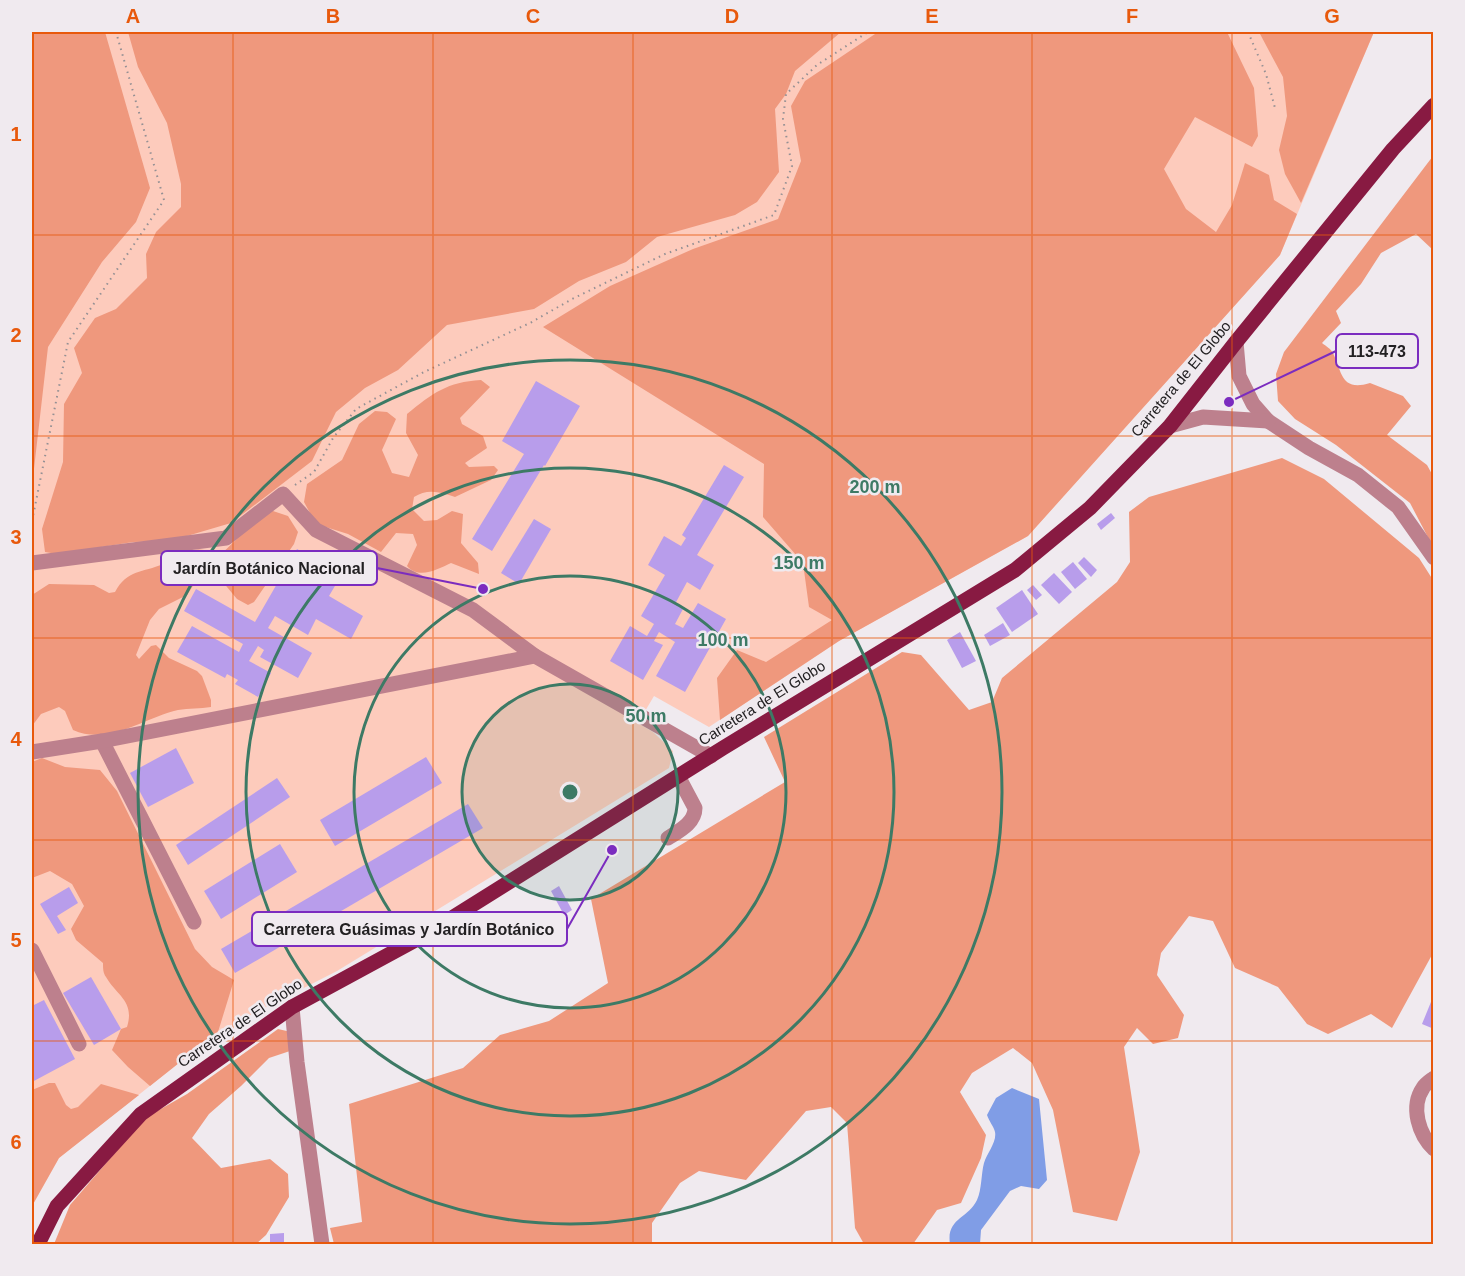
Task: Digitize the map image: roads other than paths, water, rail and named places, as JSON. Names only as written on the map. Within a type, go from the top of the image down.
[{"type":"main road","name":"Carretera de El Globo","points":[[38,1245],[57,1206],[141,1114],[292,1007],[423,936],[678,776],[1015,570],[1090,508],[1170,426],[1393,149],[1434,105]]},
{"type":"street","points":[[1236,342],[1239,376],[1254,404],[1268,421],[1309,448],[1358,475],[1398,507],[1434,558]]},
{"type":"street","points":[[1170,426],[1203,417],[1268,421]]},
{"type":"street","points":[[32,563],[226,538],[283,494],[316,530],[473,610],[535,656],[711,756]]},
{"type":"street","points":[[32,752],[102,741],[535,656]]},
{"type":"street","points":[[102,741],[194,922]]},
{"type":"street","points":[[668,838],[687,826],[695,814],[695,808],[678,776]]},
{"type":"street","points":[[32,950],[79,1044]]},
{"type":"street","points":[[292,1007],[297,1062],[322,1245]]},
{"type":"street","points":[[1434,1078],[1423,1088],[1417,1106],[1417,1120],[1427,1143],[1434,1149]]},
{"type":"water","points":[[1012,1088],[1039,1099],[1047,1180],[1039,1189],[1021,1186],[1010,1191],[981,1230],[980,1244],[950,1244],[951,1229],[954,1224],[973,1206],[979,1196],[984,1163],[995,1136],[987,1115],[996,1098]]},
{"type":"place","name":"113-473","points":[[1229,402]]},
{"type":"place","name":"Jardín Botánico Nacional","points":[[483,589]]},
{"type":"place","name":"Carretera Guásimas y Jardín Botánico","points":[[612,850]]}]
